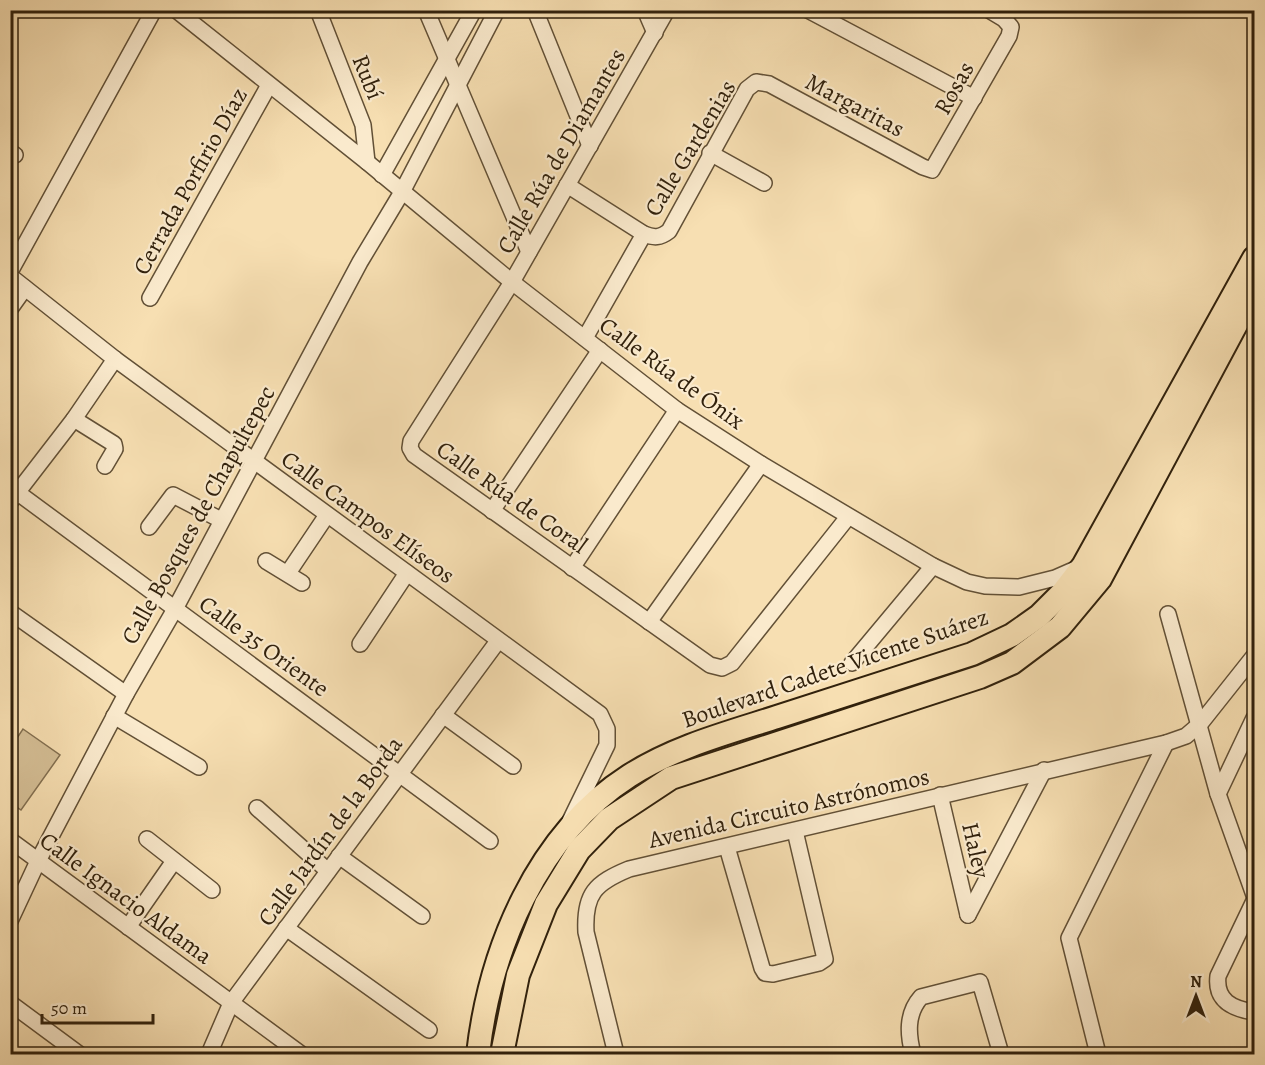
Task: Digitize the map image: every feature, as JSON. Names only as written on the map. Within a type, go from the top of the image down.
[{"type":"main road","name":"Boulevard Cadete Vicente Suárez","points":[[478,1054],[483,1016],[506,937],[534,879],[566,830],[599,798],[630,776],[690,745],[972,654],[1012,635],[1047,608],[1083,566],[1254,258]]},
{"type":"main road","points":[[502,1054],[518,975],[546,904],[579,850],[609,819],[671,778],[980,676],[1012,663],[1060,627],[1100,579],[1254,291]]},
{"type":"street","points":[[10,274],[154,10]]},
{"type":"street","name":"Calle Rúa de Ónix","points":[[176,10],[367,162],[512,282],[677,410],[761,464],[933,566],[967,582],[1010,587],[1055,578],[1083,566]]},
{"type":"street","name":"Rubí","points":[[318,10],[363,125],[367,162]]},
{"type":"street","points":[[426,10],[529,252]]},
{"type":"street","points":[[382,175],[474,10]]},
{"type":"street","name":"Calle Bosques de Chapultepec","points":[[10,921],[38,861],[114,716],[175,609],[360,262],[402,192],[497,10]]},
{"type":"street","points":[[535,10],[590,146]]},
{"type":"street","points":[[645,10],[655,33]]},
{"type":"street","name":"Calle Rúa de Diamantes","points":[[512,282],[667,10]]},
{"type":"street","points":[[808,10],[974,98]]},
{"type":"street","name":"Rosas","points":[[932,170],[1009,36],[1011,27],[1004,19],[989,10]]},
{"type":"street","name":"Calle Gardenias","points":[[585,338],[644,234],[653,238],[663,236],[669,231],[747,89],[756,82]]},
{"type":"street","name":"Margaritas","points":[[756,82],[769,84],[922,167],[932,170]]},
{"type":"street","name":"Cerrada Porfirio Díaz","points":[[150,298],[269,85]]},
{"type":"street","points":[[710,153],[764,183]]},
{"type":"street","points":[[567,185],[644,234]]},
{"type":"street","name":"Calle Campos Elíseos","points":[[10,274],[115,358],[600,714],[605,721],[607,745],[566,830]]},
{"type":"street","name":"Calle Rúa de Coral","points":[[512,282],[411,441],[410,448],[414,455],[710,665],[722,668],[732,663],[848,517]]},
{"type":"street","points":[[10,309],[25,288]]},
{"type":"street","points":[[492,511],[600,350]]},
{"type":"street","points":[[13,494],[74,419],[115,358]]},
{"type":"street","points":[[572,568],[677,410]]},
{"type":"street","points":[[74,419],[114,444],[115,449],[105,466]]},
{"type":"street","points":[[649,622],[761,464]]},
{"type":"street","name":"Calle 35 Oriente","points":[[13,494],[175,609],[490,841]]},
{"type":"street","points":[[149,527],[173,495],[221,520]]},
{"type":"street","points":[[288,573],[327,515]]},
{"type":"street","points":[[266,561],[302,583]]},
{"type":"street","points":[[852,663],[933,566]]},
{"type":"street","points":[[360,644],[407,573]]},
{"type":"street","points":[[10,612],[126,694]]},
{"type":"street","points":[[1168,614],[1218,794],[1254,895]]},
{"type":"street","name":"Calle Jardín de la Borda","points":[[209,1054],[231,1003],[498,641]]},
{"type":"street","name":"Avenida Circuito Astrónomos","points":[[616,1054],[586,932],[585,915],[595,888],[608,878],[629,869],[1166,743],[1186,736],[1200,724],[1254,656]]},
{"type":"street","points":[[443,715],[513,766]]},
{"type":"street","points":[[114,716],[199,767]]},
{"type":"street","points":[[1218,794],[1254,718]]},
{"type":"street","points":[[1098,1054],[1068,938],[1166,743]]},
{"type":"street","name":"Haley","points":[[940,795],[968,915],[1044,770]]},
{"type":"street","points":[[257,808],[328,871]]},
{"type":"street","points":[[727,847],[762,968],[765,973],[773,974],[819,963],[825,958],[795,831]]},
{"type":"street","points":[[147,839],[212,890]]},
{"type":"street","name":"Calle Ignacio Aldama","points":[[10,840],[301,1054]]},
{"type":"street","points":[[339,856],[422,916]]},
{"type":"street","points":[[128,927],[174,861]]},
{"type":"street","points":[[1254,901],[1218,976],[1217,985],[1227,1004],[1237,1009],[1254,1012]]},
{"type":"street","points":[[286,928],[429,1030]]},
{"type":"street","points":[[913,1054],[908,1027],[916,1003],[921,998],[980,982],[1000,1054]]},
{"type":"street","points":[[10,1003],[79,1054]]},
{"type":"shaded area","points":[[23,729],[60,755],[21,810],[11,803],[11,747]]}]
